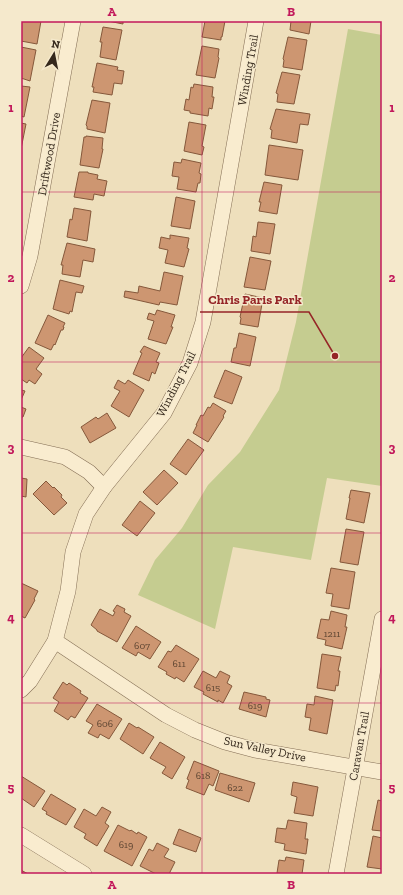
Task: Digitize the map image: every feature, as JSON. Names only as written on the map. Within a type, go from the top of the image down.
[{"type":"street","name":"Driftwood Drive","points":[[21,286],[30,256],[73,21]]},
{"type":"street","name":"Winding Trail","points":[[21,690],[30,681],[55,641],[68,591],[73,552],[86,514],[104,487],[164,413],[190,363],[203,322],[256,21]]},
{"type":"street","points":[[21,447],[65,457],[89,472],[104,487]]},
{"type":"street","name":"Caravan Trail","points":[[336,874],[382,618]]},
{"type":"street","name":"Sun Valley Drive","points":[[55,641],[166,715],[195,730],[225,742],[255,750],[382,772]]},
{"type":"street","points":[[21,835],[84,874]]},
{"type":"green space","points":[[348,29],[382,35],[382,486],[327,478],[311,560],[233,547],[215,629],[138,595],[155,560],[182,528],[208,485],[240,452],[279,390],[296,322]]},
{"type":"building","points":[[21,21],[41,21],[37,44],[21,41]]},
{"type":"building","points":[[108,21],[123,21],[123,24]]},
{"type":"building","points":[[205,21],[225,21],[221,40],[202,37]]},
{"type":"building","points":[[291,21],[311,21],[309,34],[290,30]]},
{"type":"building","points":[[103,27],[122,30],[116,60],[100,57],[102,42],[100,42]]},
{"type":"building","points":[[288,37],[307,40],[302,70],[283,67],[283,59]]},
{"type":"building","points":[[202,46],[219,49],[219,58],[215,78],[196,75]]},
{"type":"building","points":[[21,47],[36,50],[30,81],[21,78]]},
{"type":"building","points":[[97,63],[118,67],[117,70],[124,71],[122,84],[114,83],[112,95],[93,92],[94,87],[92,87]]},
{"type":"building","points":[[282,72],[300,75],[294,104],[277,102],[278,94],[276,93]]},
{"type":"building","points":[[194,84],[213,87],[212,97],[214,97],[212,109],[209,108],[208,116],[190,113],[190,111],[184,110],[186,99],[189,100],[191,87],[193,88]]},
{"type":"building","points":[[21,86],[30,87],[24,117],[21,116]]},
{"type":"building","points":[[92,100],[110,103],[105,133],[87,129],[86,125]]},
{"type":"building","points":[[276,109],[310,114],[308,125],[300,124],[297,143],[271,138],[272,130],[270,129]]},
{"type":"building","points":[[189,122],[206,125],[202,155],[184,151]]},
{"type":"building","points":[[21,123],[26,124],[21,149]]},
{"type":"building","points":[[84,137],[103,138],[103,149],[99,168],[80,165]]},
{"type":"building","points":[[269,145],[303,150],[298,180],[265,175]]},
{"type":"building","points":[[182,159],[201,163],[199,173],[201,174],[200,183],[198,183],[196,192],[177,189],[179,177],[172,176],[174,162],[181,163]]},
{"type":"building","points":[[79,172],[88,172],[98,175],[97,179],[107,181],[104,196],[94,194],[93,200],[74,197]]},
{"type":"building","points":[[264,182],[282,185],[277,214],[259,211],[261,202],[259,202]]},
{"type":"building","points":[[176,197],[195,201],[190,229],[171,226]]},
{"type":"building","points":[[74,208],[91,211],[87,241],[67,237],[70,219],[72,220]]},
{"type":"building","points":[[258,222],[275,224],[270,254],[251,251],[253,236],[256,237]]},
{"type":"building","points":[[170,235],[189,238],[187,248],[189,249],[184,267],[165,263],[168,250],[159,248],[161,237],[170,239]]},
{"type":"building","points":[[67,243],[95,249],[93,262],[83,260],[80,277],[62,274],[63,265],[61,265]]},
{"type":"building","points":[[250,257],[271,261],[265,290],[244,287]]},
{"type":"building","points":[[164,272],[183,276],[177,305],[160,302],[159,305],[124,297],[125,291],[138,293],[139,286],[160,291]]},
{"type":"building","points":[[60,280],[84,286],[82,293],[76,292],[72,312],[70,311],[69,314],[53,309]]},
{"type":"building","points":[[245,294],[263,298],[258,327],[240,324]]},
{"type":"building","points":[[157,310],[175,315],[171,327],[173,327],[166,344],[148,339],[154,321],[147,319],[149,313],[155,315]]},
{"type":"building","points":[[48,315],[65,323],[63,330],[61,330],[55,345],[54,344],[51,350],[35,343]]},
{"type":"building","points":[[239,333],[256,337],[250,366],[231,362]]},
{"type":"building","points":[[144,346],[160,353],[156,362],[159,363],[155,374],[152,372],[149,381],[133,374],[142,353],[140,352]]},
{"type":"building","points":[[29,347],[44,358],[36,369],[42,374],[35,384],[29,380],[27,383],[21,379],[21,358]]},
{"type":"building","points":[[225,370],[242,377],[232,404],[214,397]]},
{"type":"building","points":[[118,380],[125,384],[128,380],[144,390],[129,417],[111,406],[120,391],[114,388]]},
{"type":"building","points":[[21,390],[25,391],[21,400]]},
{"type":"building","points":[[213,403],[226,411],[223,416],[224,417],[208,442],[193,433],[201,415],[203,416],[208,407],[210,408]]},
{"type":"building","points":[[21,407],[26,409],[23,417],[21,417]]},
{"type":"building","points":[[107,413],[116,428],[90,443],[81,427],[96,417],[98,419]]},
{"type":"building","points":[[188,439],[204,450],[186,475],[170,464]]},
{"type":"building","points":[[164,470],[178,483],[157,505],[143,492]]},
{"type":"building","points":[[21,478],[27,479],[26,497],[21,496]]},
{"type":"building","points":[[46,481],[62,495],[61,497],[67,503],[54,515],[33,494]]},
{"type":"building","points":[[351,490],[370,493],[364,523],[346,519]]},
{"type":"building","points":[[140,501],[155,513],[137,536],[122,525]]},
{"type":"building","points":[[346,529],[364,532],[358,565],[340,562]]},
{"type":"building","points":[[331,568],[355,572],[349,609],[331,606],[333,594],[326,593]]},
{"type":"building","points":[[21,583],[38,591],[34,599],[35,600],[25,618],[21,616]]},
{"type":"building","points":[[117,605],[125,609],[124,612],[131,616],[117,642],[97,631],[91,625],[100,609],[113,616],[115,612],[113,611]]},
{"type":"building","points":[[331,611],[347,615],[345,627],[347,627],[342,649],[325,645],[326,640],[317,638],[321,619],[329,620]]},
{"type":"building","points":[[136,626],[161,642],[150,659],[138,652],[136,656],[122,648]]},
{"type":"building","points":[[176,645],[199,659],[184,682],[176,677],[175,679],[166,674],[167,672],[158,667],[168,651],[171,652]]},
{"type":"building","points":[[322,654],[341,657],[338,671],[340,671],[338,686],[336,685],[335,691],[317,688]]},
{"type":"building","points":[[203,671],[216,678],[220,671],[230,676],[227,683],[232,686],[223,703],[203,694],[204,692],[194,687]]},
{"type":"building","points":[[63,682],[67,685],[69,683],[88,698],[75,718],[71,716],[68,720],[54,711],[59,702],[53,698]]},
{"type":"building","points":[[244,692],[266,697],[266,699],[270,700],[266,717],[239,709]]},
{"type":"building","points":[[315,696],[333,700],[327,734],[309,730],[311,718],[305,717],[307,704],[314,705]]},
{"type":"building","points":[[97,704],[122,719],[109,739],[100,734],[98,738],[88,733],[93,725],[86,721]]},
{"type":"building","points":[[129,723],[154,737],[143,754],[120,739]]},
{"type":"building","points":[[160,742],[185,757],[172,779],[162,773],[166,767],[150,758]]},
{"type":"building","points":[[194,761],[219,771],[213,786],[209,784],[204,795],[186,788],[189,780],[187,779]]},
{"type":"building","points":[[220,773],[255,783],[249,802],[215,790]]},
{"type":"building","points":[[21,776],[45,791],[34,807],[21,798]]},
{"type":"building","points":[[293,782],[318,787],[313,816],[294,813],[297,797],[291,795]]},
{"type":"building","points":[[51,794],[76,809],[66,825],[46,814],[47,812],[42,809]]},
{"type":"building","points":[[378,800],[382,801],[382,831],[372,830]]},
{"type":"building","points":[[102,807],[111,812],[105,823],[109,826],[97,846],[84,838],[86,834],[74,827],[84,809],[96,816]]},
{"type":"building","points":[[288,820],[307,823],[305,839],[308,839],[306,854],[284,850],[285,844],[275,842],[277,828],[286,829]]},
{"type":"building","points":[[118,825],[147,837],[132,866],[104,851]]},
{"type":"building","points":[[179,829],[201,838],[196,852],[173,844]]},
{"type":"building","points":[[373,836],[382,838],[382,869],[367,867]]},
{"type":"building","points":[[157,843],[169,849],[164,857],[175,862],[169,874],[156,874],[140,866],[149,849],[153,851]]},
{"type":"building","points":[[286,857],[304,860],[302,874],[277,873],[279,860],[285,861]]},
{"type":"building","points":[[21,870],[28,874],[21,874]]},
{"type":"place","name":"Chris Paris Park","points":[[335,356]]}]
